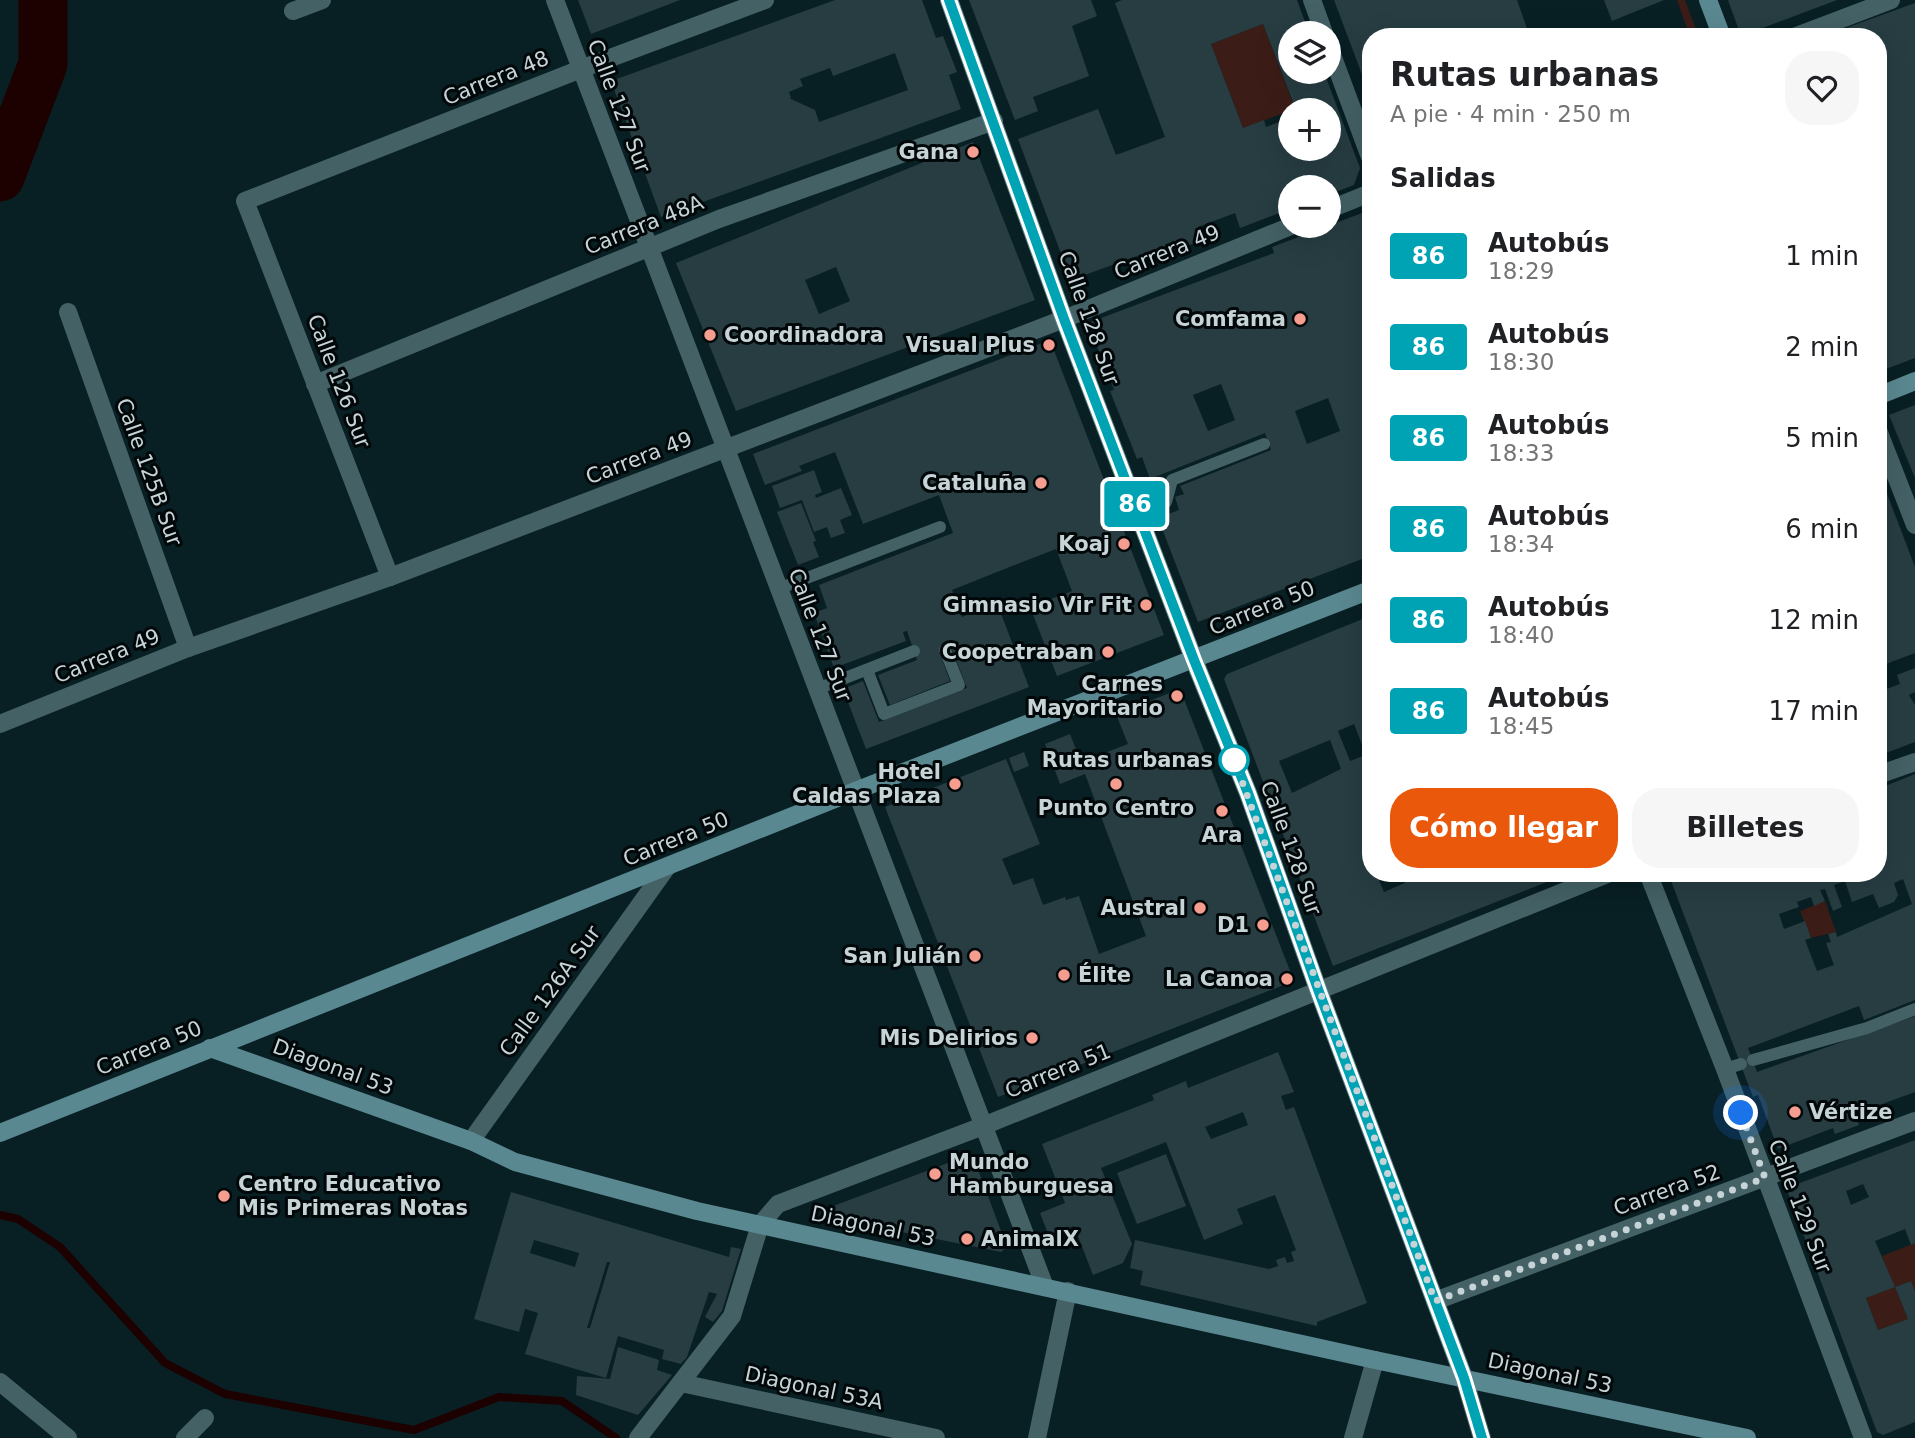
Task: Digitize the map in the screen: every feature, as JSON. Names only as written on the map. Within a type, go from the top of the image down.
[{"type":"street","points":[[293,11],[322,0]]},
{"type":"street","name":"Calle 127 Sur","points":[[555,0],[724,450],[1045,1286]]},
{"type":"street","name":"Calle 128 Sur","points":[[949,0],[1064,319],[1194,660],[1248,793],[1319,992],[1464,1378],[1482,1438]]},
{"type":"street","points":[[1312,0],[1320,21]]},
{"type":"street","points":[[1708,0],[1719,28]]},
{"type":"street","points":[[1818,28],[1891,0]]},
{"type":"street","name":"Carrera 48","points":[[245,201],[755,2]]},
{"type":"street","points":[[1341,79],[1362,135]]},
{"type":"street","name":"Carrera 48A","points":[[315,384],[719,219],[994,121]]},
{"type":"street","points":[[1341,205],[1362,196]]},
{"type":"street","name":"Calle 126 Sur","points":[[245,201],[390,577]]},
{"type":"street","name":"Carrera 49","points":[[0,724],[187,648],[390,577],[1064,319],[1278,231]]},
{"type":"street","name":"Calle 125B Sur","points":[[68,312],[187,648]]},
{"type":"street","points":[[1887,393],[1915,382]]},
{"type":"street","points":[[1887,453],[1915,525]]},
{"type":"street","name":"Carrera 50","points":[[0,1133],[855,791],[1362,593]]},
{"type":"street","points":[[1887,772],[1915,762]]},
{"type":"street","name":"Calle 126A Sur","points":[[471,1141],[667,867]]},
{"type":"street","name":"Carrera 51","points":[[640,1436],[732,1316],[760,1225],[778,1204],[1319,992],[1588,882]]},
{"type":"street","name":"Calle 129 Sur","points":[[1652,882],[1739,1064],[1765,1178],[1863,1438]]},
{"type":"street","name":"Diagonal 53","points":[[210,1048],[471,1141],[514,1162],[697,1211],[1375,1360],[1747,1438]]},
{"type":"street","name":"Carrera 52","points":[[1435,1301],[1915,1121]]},
{"type":"street","points":[[1037,1438],[1068,1291]]},
{"type":"street","points":[[1353,1438],[1375,1360]]},
{"type":"street","points":[[0,1382],[68,1438]]},
{"type":"street","name":"Diagonal 53A","points":[[681,1383],[936,1438]]},
{"type":"street","points":[[185,1438],[205,1418]]},
{"type":"lane","points":[[1138,514],[1166,502],[1172,480],[1264,444]]},
{"type":"lane","points":[[778,589],[940,527]]},
{"type":"lane","points":[[867,670],[884,714],[959,685],[945,650]]},
{"type":"lane","points":[[817,689],[914,651]]},
{"type":"lane","points":[[1739,1064],[1867,1028],[1915,1009]]},
{"type":"shaded area","points":[[1677,0],[1685,0],[1696,28],[1687,28]]},
{"type":"shaded area","points":[[1263,24],[1278,64],[1278,84],[1286,84],[1291,98],[1278,98],[1278,115],[1243,128],[1211,44]]},
{"type":"shaded area","points":[[1825,901],[1836,932],[1811,938],[1800,911]]},
{"type":"shaded area","points":[[1915,1243],[1915,1291],[1911,1281],[1895,1287],[1908,1319],[1878,1330],[1866,1298],[1894,1287],[1882,1256]]},
{"type":"building","points":[[578,0],[680,0],[591,34]]},
{"type":"building","points":[[835,0],[922,0],[936,38],[943,36],[957,72],[949,75],[961,109],[661,217],[611,81]],"holes":[[[895,53],[908,90],[819,122],[815,110],[789,98],[789,92],[803,86],[800,79],[830,68],[833,76]]]},
{"type":"building","points":[[969,0],[1091,0],[1097,16],[1072,26],[1089,76],[1033,97],[1038,111],[1015,120]]},
{"type":"building","points":[[1122,0],[1297,0],[1305,21],[1278,21],[1278,63],[1263,24],[1211,44],[1243,128],[1264,120],[1266,127],[1278,122],[1278,161],[1341,161],[1341,117],[1360,168],[1354,185],[1341,190],[1341,175],[1278,175],[1278,214],[1240,228],[1235,213],[1198,227],[1203,240],[1140,263],[1137,256],[1071,280],[1018,139],[1098,109],[1116,155],[1165,137],[1115,3]]},
{"type":"building","points":[[1334,0],[1517,0],[1527,28],[1362,28],[1362,75]]},
{"type":"building","points":[[1604,0],[1664,0],[1612,21]]},
{"type":"building","points":[[1728,0],[1837,0],[1762,28],[1738,28]]},
{"type":"building","points":[[1915,3],[1915,358],[1887,369],[1887,28],[1846,28]]},
{"type":"building","points":[[1286,84],[1328,84],[1334,98],[1291,98]]},
{"type":"building","points":[[973,142],[1035,300],[736,411],[676,263]],"holes":[[[836,267],[850,301],[819,314],[805,280]]]},
{"type":"building","points":[[1362,213],[1362,559],[1198,622],[1158,518],[1179,510],[1175,497],[1184,494],[1180,486],[1271,450],[1265,433],[1150,479],[1142,457],[1137,459],[1110,391],[1114,390],[1088,323],[1274,253],[1272,247],[1296,238],[1341,238],[1341,221]],"holes":[[[1221,384],[1235,420],[1208,431],[1193,395]],[[1328,398],[1340,431],[1307,444],[1295,411]]]},
{"type":"building","points":[[1050,340],[1164,635],[1057,676],[1030,607],[1072,591],[1056,549],[952,590],[962,617],[997,603],[1029,687],[866,749],[843,689],[863,681],[879,722],[967,688],[951,647],[939,652],[950,681],[890,705],[878,675],[917,660],[907,631],[903,632],[906,641],[834,668],[814,613],[827,608],[819,585],[953,533],[939,495],[863,524],[835,452],[799,466],[802,471],[765,485],[753,454]]},
{"type":"building","points":[[1915,405],[1915,478],[1889,415]]},
{"type":"building","points":[[814,470],[822,492],[815,495],[816,498],[841,488],[852,515],[840,520],[845,533],[831,538],[827,527],[814,532],[802,500],[780,508],[772,486]]},
{"type":"building","points":[[1887,494],[1915,567],[1915,653],[1887,664]]},
{"type":"building","points":[[801,503],[816,541],[813,542],[819,557],[798,565],[777,512]]},
{"type":"building","points":[[1362,619],[1362,745],[1354,724],[1338,731],[1350,761],[1362,756],[1362,882],[1380,882],[1384,892],[1404,882],[1547,882],[1333,966],[1224,679],[1227,674]],"holes":[[[1330,740],[1341,769],[1292,793],[1279,761]]]},
{"type":"building","points":[[1915,668],[1915,692],[1909,695],[1915,705],[1915,742],[1887,753],[1887,689],[1900,684],[1897,675]]},
{"type":"building","points":[[1180,689],[1294,981],[998,1097],[885,807],[1006,759],[1040,844],[1002,859],[1013,885],[1033,878],[1043,905],[1065,897],[1066,900],[1079,896],[1099,954],[1146,936],[1085,774],[1060,784],[1045,744],[1070,734],[1081,762],[1128,744],[1116,714]]},
{"type":"building","points":[[1024,752],[1029,766],[1014,772],[1009,758]]},
{"type":"building","points":[[1915,774],[1915,1000],[1864,1020],[1859,1006],[1748,1048],[1757,1072],[1915,1016],[1915,1092],[1855,1114],[1859,1125],[1835,1134],[1833,1128],[1778,1149],[1758,1095],[1753,1097],[1671,882],[1842,882],[1834,885],[1842,907],[1833,911],[1825,889],[1820,890],[1825,901],[1814,906],[1811,897],[1797,902],[1799,907],[1779,914],[1784,929],[1805,921],[1811,938],[1805,940],[1817,971],[1834,965],[1826,943],[1831,942],[1828,934],[1836,932],[1837,937],[1912,904],[1903,879],[1894,883],[1898,895],[1894,902],[1879,908],[1873,894],[1852,902],[1845,882],[1887,882],[1887,785]]},
{"type":"building","points":[[1278,1052],[1294,1092],[1281,1096],[1286,1110],[1294,1107],[1367,1303],[1317,1322],[1317,1326],[1140,1285],[1143,1271],[1130,1268],[1135,1240],[1269,1269],[1278,1266],[1276,1260],[1285,1257],[1287,1263],[1294,1261],[1291,1252],[1296,1250],[1275,1195],[1237,1209],[1243,1224],[1204,1240],[1166,1142],[1101,1168],[1132,1244],[1123,1263],[1093,1275],[1074,1226],[1049,1236],[1040,1213],[1065,1203],[1042,1144],[1154,1100],[1152,1095],[1186,1081],[1188,1088]],"holes":[[[1243,1112],[1248,1125],[1211,1139],[1205,1127]]]},
{"type":"building","points":[[1915,1140],[1915,1243],[1911,1245],[1905,1229],[1875,1241],[1895,1287],[1911,1281],[1915,1291],[1915,1422],[1883,1435],[1877,1432],[1788,1193],[1792,1186]],"holes":[[[1863,1184],[1869,1197],[1851,1205],[1846,1191]],[[1895,1287],[1908,1319],[1878,1330],[1866,1298]]]},
{"type":"building","points":[[1166,1154],[1186,1206],[1137,1224],[1117,1173]]},
{"type":"building","points":[[969,1155],[973,1156],[1007,1247],[1001,1252],[822,1216],[820,1211]]},
{"type":"building","points":[[511,1192],[729,1257],[731,1247],[741,1249],[722,1311],[713,1322],[705,1317],[717,1294],[709,1292],[687,1357],[681,1364],[662,1359],[664,1350],[618,1336],[606,1378],[525,1354],[538,1313],[525,1309],[519,1332],[474,1319]],"holes":[[[534,1240],[579,1253],[575,1267],[530,1253]],[[607,1262],[610,1262],[590,1328],[587,1328]]]},
{"type":"building","points":[[618,1347],[659,1360],[657,1370],[672,1375],[638,1415],[576,1395],[577,1376],[610,1379]]},
{"type":"waterway","points":[[0,177],[43,64],[43,0]]},
{"type":"waterway","points":[[0,1215],[18,1219],[60,1247],[165,1363],[225,1394],[414,1430],[499,1397],[562,1401],[616,1438]]},
{"type":"bus line","name":"86","points":[[949,0],[1064,319],[1194,660],[1248,793],[1319,992],[1464,1378],[1482,1438]]},
{"type":"place","name":"Gana","points":[[973,152]]},
{"type":"place","name":"Comfama","points":[[1300,319]]},
{"type":"place","name":"Coordinadora","points":[[710,335]]},
{"type":"place","name":"Visual Plus","points":[[1049,345]]},
{"type":"place","name":"Cataluña","points":[[1041,483]]},
{"type":"place","name":"Koaj","points":[[1124,544]]},
{"type":"place","name":"Gimnasio Vir Fit","points":[[1146,605]]},
{"type":"place","name":"Coopetraban","points":[[1108,652]]},
{"type":"place","name":"Carnes Mayoritario","points":[[1177,696]]},
{"type":"place","name":"Rutas urbanas","points":[[1234,760]]},
{"type":"place","name":"Hotel Caldas Plaza","points":[[955,784]]},
{"type":"place","name":"Punto Centro","points":[[1116,784]]},
{"type":"place","name":"Ara","points":[[1222,811]]},
{"type":"place","name":"Austral","points":[[1200,908]]},
{"type":"place","name":"D1","points":[[1263,925]]},
{"type":"place","name":"San Julián","points":[[975,956]]},
{"type":"place","name":"Élite","points":[[1064,975]]},
{"type":"place","name":"La Canoa","points":[[1287,979]]},
{"type":"place","name":"Mis Delirios","points":[[1032,1038]]},
{"type":"place","name":"Vértize","points":[[1795,1112]]},
{"type":"place","name":"Mundo Hamburguesa","points":[[935,1174]]},
{"type":"place","name":"Centro Educativo Mis Primeras Notas","points":[[224,1196]]},
{"type":"place","name":"AnimalX","points":[[967,1239]]},
{"type":"route","points":[[1234,760],[1435,1301],[1765,1178],[1741,1113]]}]
